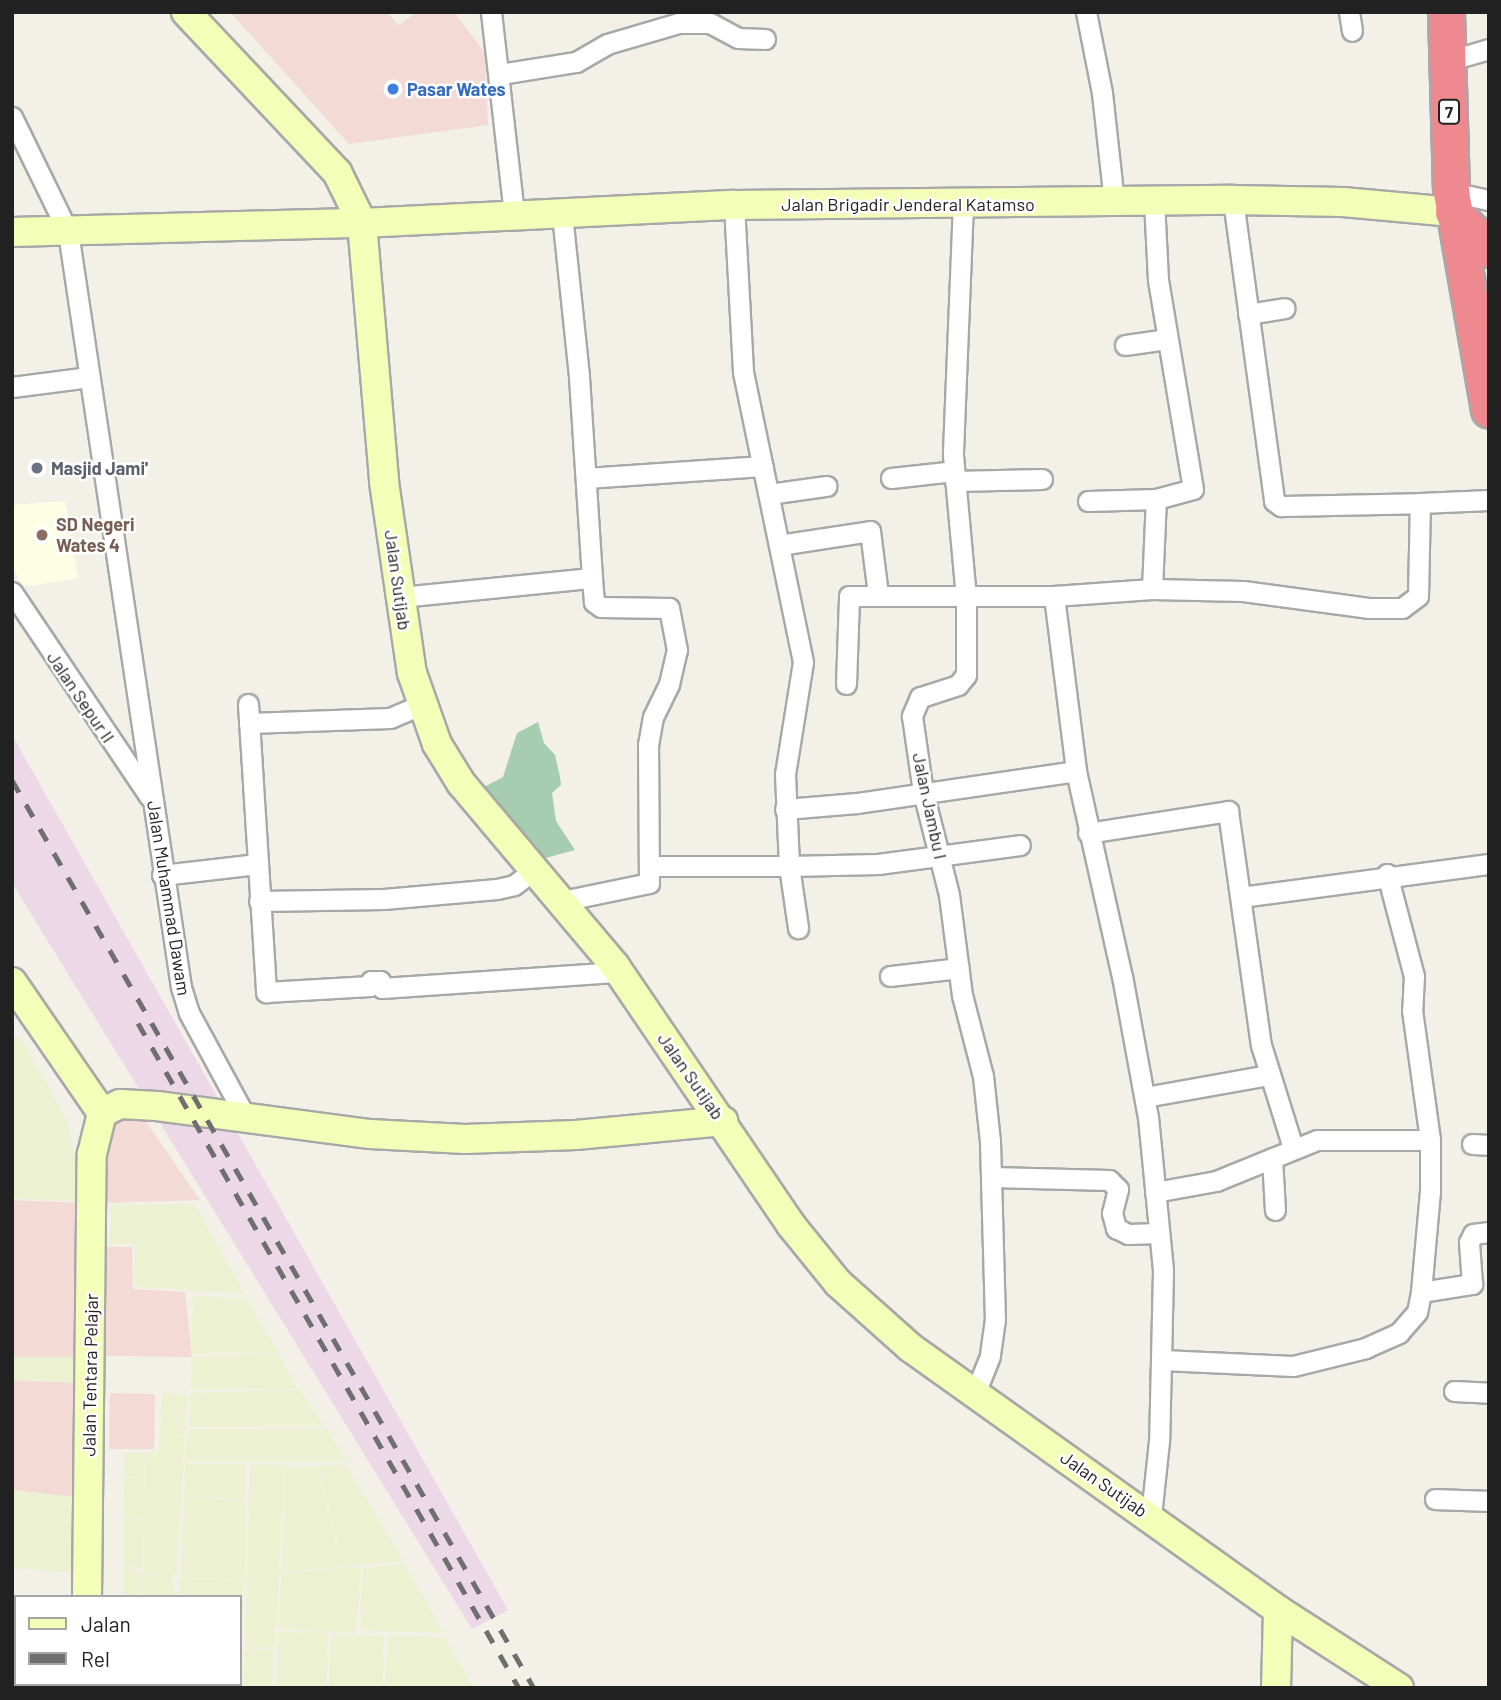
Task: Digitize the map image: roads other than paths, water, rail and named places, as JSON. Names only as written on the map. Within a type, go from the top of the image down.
[{"type":"highway","name":"7","points":[[1446,12],[1452,202],[1488,397]]},
{"type":"highway","points":[[1452,202],[1489,249]]},
{"type":"main road","points":[[186,12],[337,172],[362,223]]},
{"type":"main road","name":"Jalan Brigadir Jenderal Katamso","points":[[12,232],[362,223],[734,205],[1154,200],[1452,202]]},
{"type":"main road","name":"Jalan Sutijab","points":[[362,223],[384,482],[400,597],[420,705],[437,744],[461,783],[562,901],[618,972],[723,1121],[791,1225],[838,1283],[911,1348],[1151,1516],[1278,1610],[1399,1688]]},
{"type":"main road","points":[[12,982],[102,1112],[120,1104],[247,1119],[465,1139],[576,1135],[723,1121]]},
{"type":"main road","name":"Jalan Tentara Pelajar","points":[[87,1595],[92,1154],[102,1112]]},
{"type":"main road","points":[[1276,1688],[1278,1610]]},
{"type":"street","points":[[491,12],[514,215]]},
{"type":"street","points":[[1086,12],[1102,93],[1114,202]]},
{"type":"street","points":[[500,74],[576,62],[607,44],[679,23],[710,23],[738,38],[765,39]]},
{"type":"street","points":[[1448,61],[1489,49]]},
{"type":"street","name":"Jalan Muhammad Dawam","points":[[12,117],[68,232],[162,875],[189,1013],[247,1119]]},
{"type":"street","points":[[1088,501],[1156,499],[1193,492],[1158,280],[1154,200]]},
{"type":"street","points":[[1233,200],[1276,503],[1489,500]]},
{"type":"street","points":[[1452,202],[1489,200]]},
{"type":"street","name":"Jalan Jambu I","points":[[964,203],[955,476],[966,597],[966,675],[962,682],[920,696],[914,704],[923,792],[940,854],[959,968],[983,1076],[992,1177],[995,1319],[990,1356],[975,1393]]},
{"type":"street","points":[[734,205],[741,358],[803,663],[787,758],[785,809],[789,866],[798,928]]},
{"type":"street","points":[[562,213],[596,605],[669,608],[676,635],[675,668],[653,717],[648,745],[649,883],[562,901]]},
{"type":"street","points":[[1248,314],[1285,308]]},
{"type":"street","points":[[1125,345],[1167,339]]},
{"type":"street","points":[[12,387],[89,377]]},
{"type":"street","points":[[586,478],[763,466]]},
{"type":"street","points":[[891,478],[955,476],[1042,479]]},
{"type":"street","points":[[769,494],[825,486]]},
{"type":"street","points":[[1152,589],[1156,499]]},
{"type":"street","points":[[846,684],[847,599],[878,594],[1054,596],[1152,589],[1242,592],[1368,608],[1402,608],[1419,596],[1420,503]]},
{"type":"street","points":[[779,545],[870,530],[878,594]]},
{"type":"street","points":[[400,597],[592,578]]},
{"type":"street","name":"Jalan Sepur II","points":[[12,592],[152,801]]},
{"type":"street","points":[[1054,596],[1076,771],[1145,1097],[1156,1192],[1162,1360],[1151,1516]]},
{"type":"street","points":[[420,705],[390,718],[249,714],[266,992],[370,986],[371,981],[380,981],[384,988],[618,972]]},
{"type":"street","points":[[785,809],[1076,771]]},
{"type":"street","points":[[1088,833],[1226,809],[1269,1075],[1293,1148]]},
{"type":"street","points":[[649,866],[878,864],[1020,845]]},
{"type":"street","points":[[162,875],[257,864]]},
{"type":"street","points":[[1241,897],[1387,874],[1489,864]]},
{"type":"street","points":[[260,901],[384,899],[497,889],[514,884],[535,869]]},
{"type":"street","points":[[1162,1360],[1273,1368],[1317,1362],[1376,1345],[1399,1333],[1417,1312],[1421,1292],[1430,1140],[1412,1010],[1414,976],[1387,874]]},
{"type":"street","points":[[890,976],[959,968]]},
{"type":"street","points":[[1145,1097],[1269,1075]]},
{"type":"street","points":[[1156,1192],[1216,1181],[1293,1148],[1335,1139],[1430,1140]]},
{"type":"street","points":[[1272,1158],[1275,1210]]},
{"type":"street","points":[[992,1177],[1110,1180],[1118,1189],[1112,1213],[1116,1228],[1128,1234],[1159,1233]]},
{"type":"street","points":[[1421,1292],[1472,1284],[1469,1242],[1473,1234],[1489,1232]]},
{"type":"street","points":[[1454,1391],[1489,1394]]},
{"type":"street","points":[[1435,1499],[1489,1501]]},
{"type":"railway","points":[[12,780],[534,1688]]},
{"type":"railway","points":[[138,1023],[519,1688]]},
{"type":"place","name":"Pasar Wates","points":[[393,89]]},
{"type":"place","name":"Masjid Jami'","points":[[37,468]]},
{"type":"place","name":"SD Negeri Wates 4","points":[[42,535]]}]
